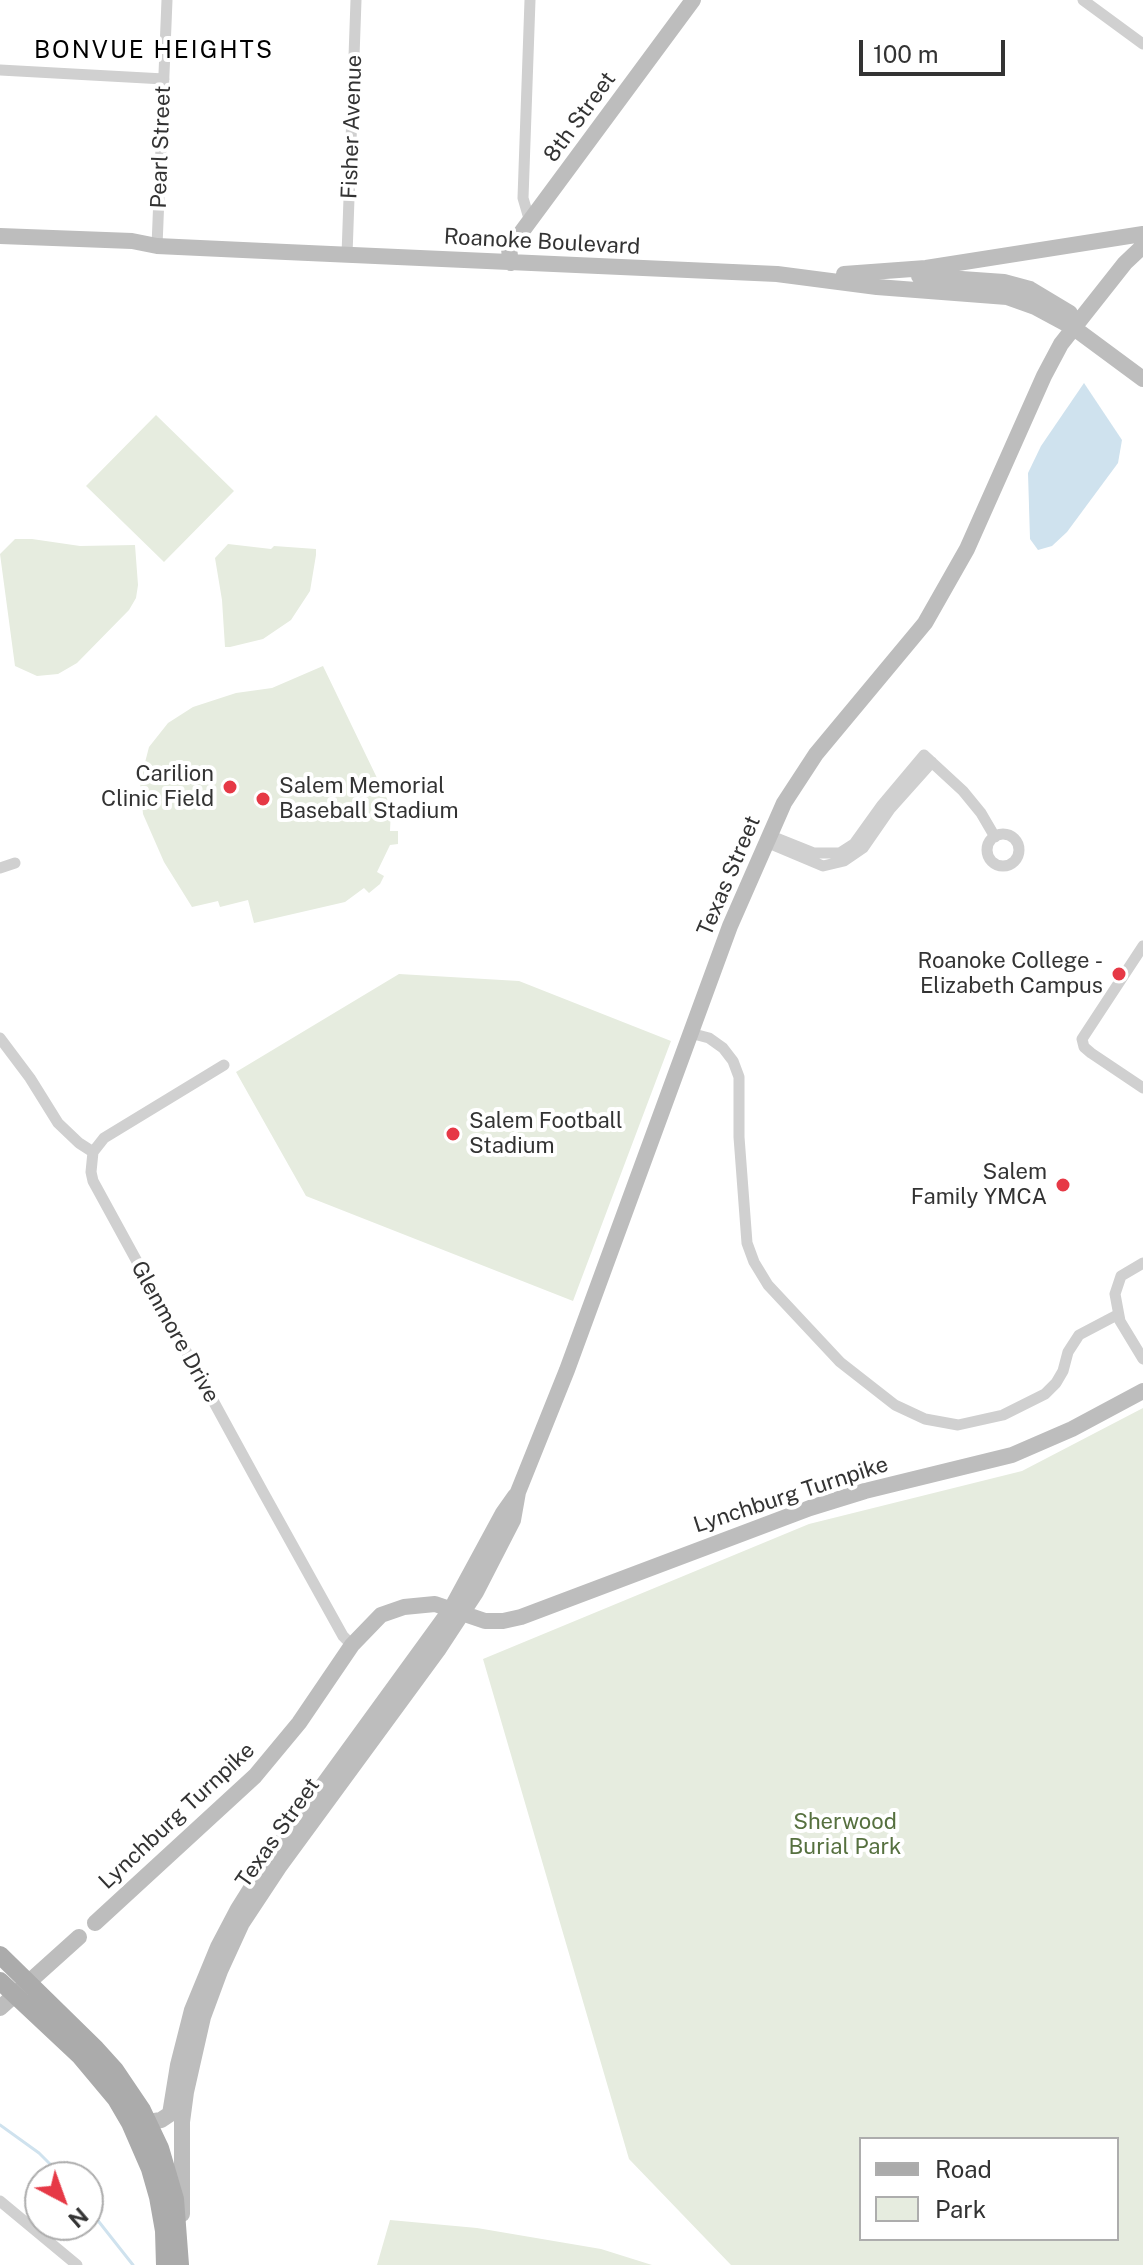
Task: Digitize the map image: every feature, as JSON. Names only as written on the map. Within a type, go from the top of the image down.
[{"type":"main road","name":"8th Street","points":[[511,263],[509,249],[693,0]]},
{"type":"main road","points":[[798,276],[894,272],[1143,234]]},
{"type":"main road","name":"Roanoke Boulevard","points":[[0,236],[798,276],[877,287],[1007,297],[1035,307],[1074,328]]},
{"type":"main road","points":[[1074,328],[1125,263],[1143,246]]},
{"type":"main road","points":[[894,272],[1017,285],[1044,296],[1070,313],[1074,328],[1143,379]]},
{"type":"main road","name":"Texas Street","points":[[148,2122],[161,2120],[170,2114],[192,2010],[218,1947],[244,1898],[270,1858],[482,1580],[513,1520],[518,1492],[571,1358],[690,1033],[767,839],[784,803],[816,754],[909,644],[940,600],[967,549],[1044,376],[1074,328]]},
{"type":"main road","name":"Lynchburg Turnpike","points":[[95,1923],[255,1776],[299,1723],[352,1645],[381,1615],[415,1606],[437,1613],[456,1611],[492,1622],[521,1617],[810,1508],[865,1491],[1012,1455],[1072,1429],[1143,1391]]},
{"type":"main road","name":"Texas Street","points":[[180,2239],[183,2204],[182,2122],[186,2092],[203,2017],[230,1947],[279,1867],[456,1611]]},
{"type":"main road","points":[[0,2008],[79,1937]]},
{"type":"main road","points":[[0,1955],[21,1989],[99,2077],[130,2123],[146,2158],[158,2197],[164,2231],[165,2265]]},
{"type":"main road","points":[[0,1981],[21,1989],[115,2070],[148,2122],[169,2173],[175,2199],[180,2265]]},
{"type":"street","name":"Pearl Street","points":[[157,246],[167,0]]},
{"type":"street","name":"Fisher Avenue","points":[[347,255],[356,0]]},
{"type":"street","points":[[530,0],[523,198],[530,222]]},
{"type":"street","points":[[1083,0],[1143,44]]},
{"type":"street","points":[[0,70],[164,79]]},
{"type":"street","points":[[767,839],[823,866],[844,861],[863,848],[928,758],[963,791],[995,837]]},
{"type":"street","points":[[0,868],[15,863]]},
{"type":"street","points":[[1143,946],[1082,1039],[1084,1047],[1091,1053],[1143,1088]]},
{"type":"street","points":[[690,1033],[709,1038],[723,1048],[733,1061],[739,1077],[739,1137],[747,1243],[761,1274],[840,1362],[895,1405],[925,1419],[958,1425],[1003,1415],[1045,1394],[1063,1371],[1068,1352],[1079,1335],[1117,1315]]},
{"type":"street","points":[[0,1038],[58,1123],[93,1152],[104,1138],[224,1065]]},
{"type":"street","name":"Glenmore Drive","points":[[93,1152],[93,1181],[343,1636],[352,1645]]},
{"type":"street","points":[[1143,1263],[1121,1276],[1115,1294],[1117,1315],[1143,1359]]},
{"type":"street","points":[[0,2201],[77,2265]]},
{"type":"green space","points":[[156,415],[234,491],[164,562],[86,486]]},
{"type":"green space","points":[[15,539],[80,546],[135,545],[138,585],[136,598],[129,610],[77,663],[58,674],[37,676],[15,666],[0,554]]},
{"type":"green space","points":[[228,544],[271,549],[274,546],[316,549],[316,555],[310,591],[291,620],[263,639],[225,647],[215,558]]},
{"type":"green space","name":"Salem Memorial Baseball Stadium","points":[[323,666],[391,807],[390,831],[398,831],[398,844],[390,845],[377,872],[384,876],[380,884],[369,893],[364,888],[345,902],[254,923],[248,900],[220,907],[218,901],[192,907],[164,862],[143,814],[140,782],[149,747],[168,723],[193,707],[236,693],[272,688]]},
{"type":"green space","name":"Salem Football Stadium","points":[[399,974],[519,981],[671,1041],[573,1301],[306,1196],[236,1072]]},
{"type":"green space","name":"Sherwood Burial Park","points":[[1143,1408],[1143,2265],[731,2265],[629,2159],[483,1659],[809,1524],[1022,1471]]},
{"type":"green space","points":[[390,2220],[477,2228],[601,2249],[652,2265],[377,2265]]},
{"type":"water","points":[[1084,383],[1122,440],[1118,463],[1067,532],[1052,546],[1038,550],[1030,539],[1028,473],[1041,446]]},
{"type":"waterway","points":[[0,2125],[47,2161]]},
{"type":"waterway","points":[[104,2228],[133,2265]]},
{"type":"place","name":"Carilion Clinic Field","points":[[230,787]]},
{"type":"place","name":"Salem Memorial Baseball Stadium","points":[[263,799]]},
{"type":"place","name":"Roanoke College - Elizabeth Campus","points":[[1119,974]]},
{"type":"place","name":"Salem Football Stadium","points":[[453,1134]]},
{"type":"place","name":"Salem Family YMCA","points":[[1063,1185]]},
{"type":"district","name":"BONVUE HEIGHTS","points":[[154,51]]}]
